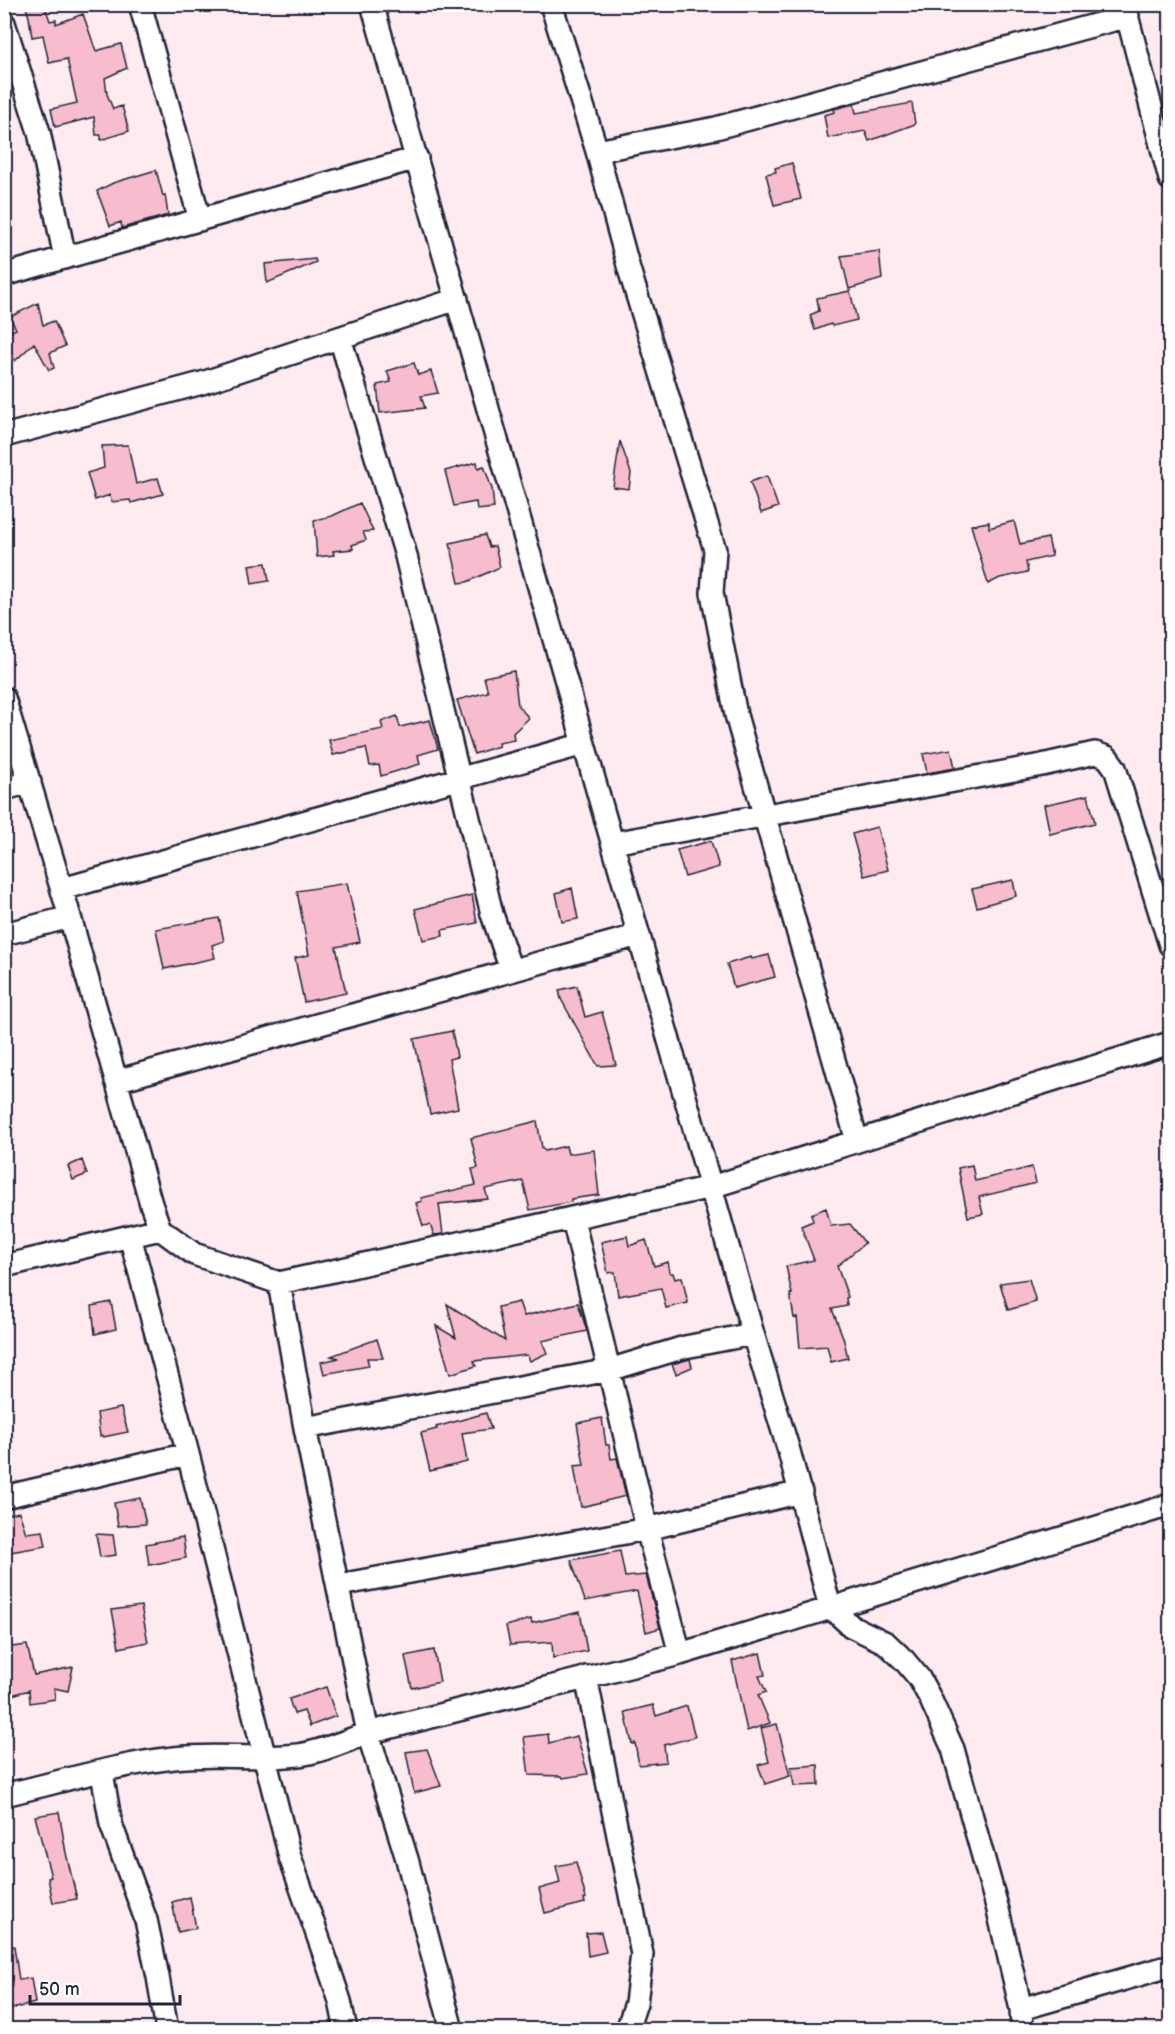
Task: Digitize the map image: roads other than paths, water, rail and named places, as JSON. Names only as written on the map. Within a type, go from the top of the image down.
[{"type":"street","points":[[140,4],[200,220]]},
{"type":"street","points":[[372,4],[753,1334],[801,1492],[830,1607],[851,1626],[868,1633],[892,1649],[919,1678],[930,1698],[953,1749],[998,1910],[1022,2019],[1170,1966]]},
{"type":"street","points":[[551,4],[716,550],[712,593],[736,715],[857,1142]]},
{"type":"street","points":[[597,151],[716,128],[1126,10],[1170,179]]},
{"type":"street","points":[[4,23],[39,132],[65,258]]},
{"type":"street","points":[[4,275],[417,159]]},
{"type":"street","points":[[4,436],[202,383],[457,299]]},
{"type":"street","points":[[340,338],[405,552],[492,914],[511,970]]},
{"type":"street","points":[[4,698],[62,889],[160,1229],[194,1254],[279,1283],[711,1187],[1170,1043]]},
{"type":"street","points":[[62,889],[584,744]]},
{"type":"street","points":[[612,843],[1042,765],[1095,753],[1107,757],[1115,768],[1170,945]]},
{"type":"street","points":[[4,789],[30,782]]},
{"type":"street","points":[[4,934],[70,917]]},
{"type":"street","points":[[116,1081],[639,934]]},
{"type":"street","points":[[573,1219],[647,1529],[680,1654]]},
{"type":"street","points":[[4,1266],[160,1229]]},
{"type":"street","points":[[130,1236],[291,1857],[333,1979],[346,2030]]},
{"type":"street","points":[[279,1283],[305,1428],[368,1733],[407,1859],[452,2030]]},
{"type":"street","points":[[305,1428],[609,1370],[685,1347],[753,1334]]},
{"type":"street","points":[[4,1497],[188,1454]]},
{"type":"street","points":[[339,1585],[647,1529],[801,1492]]},
{"type":"street","points":[[4,1795],[149,1762],[206,1755],[265,1757],[299,1755],[368,1733],[680,1654],[1170,1505]]},
{"type":"street","points":[[586,1677],[642,1954],[636,2003],[627,2030]]},
{"type":"street","points":[[102,1773],[111,1824],[146,1920],[167,2030]]}]
